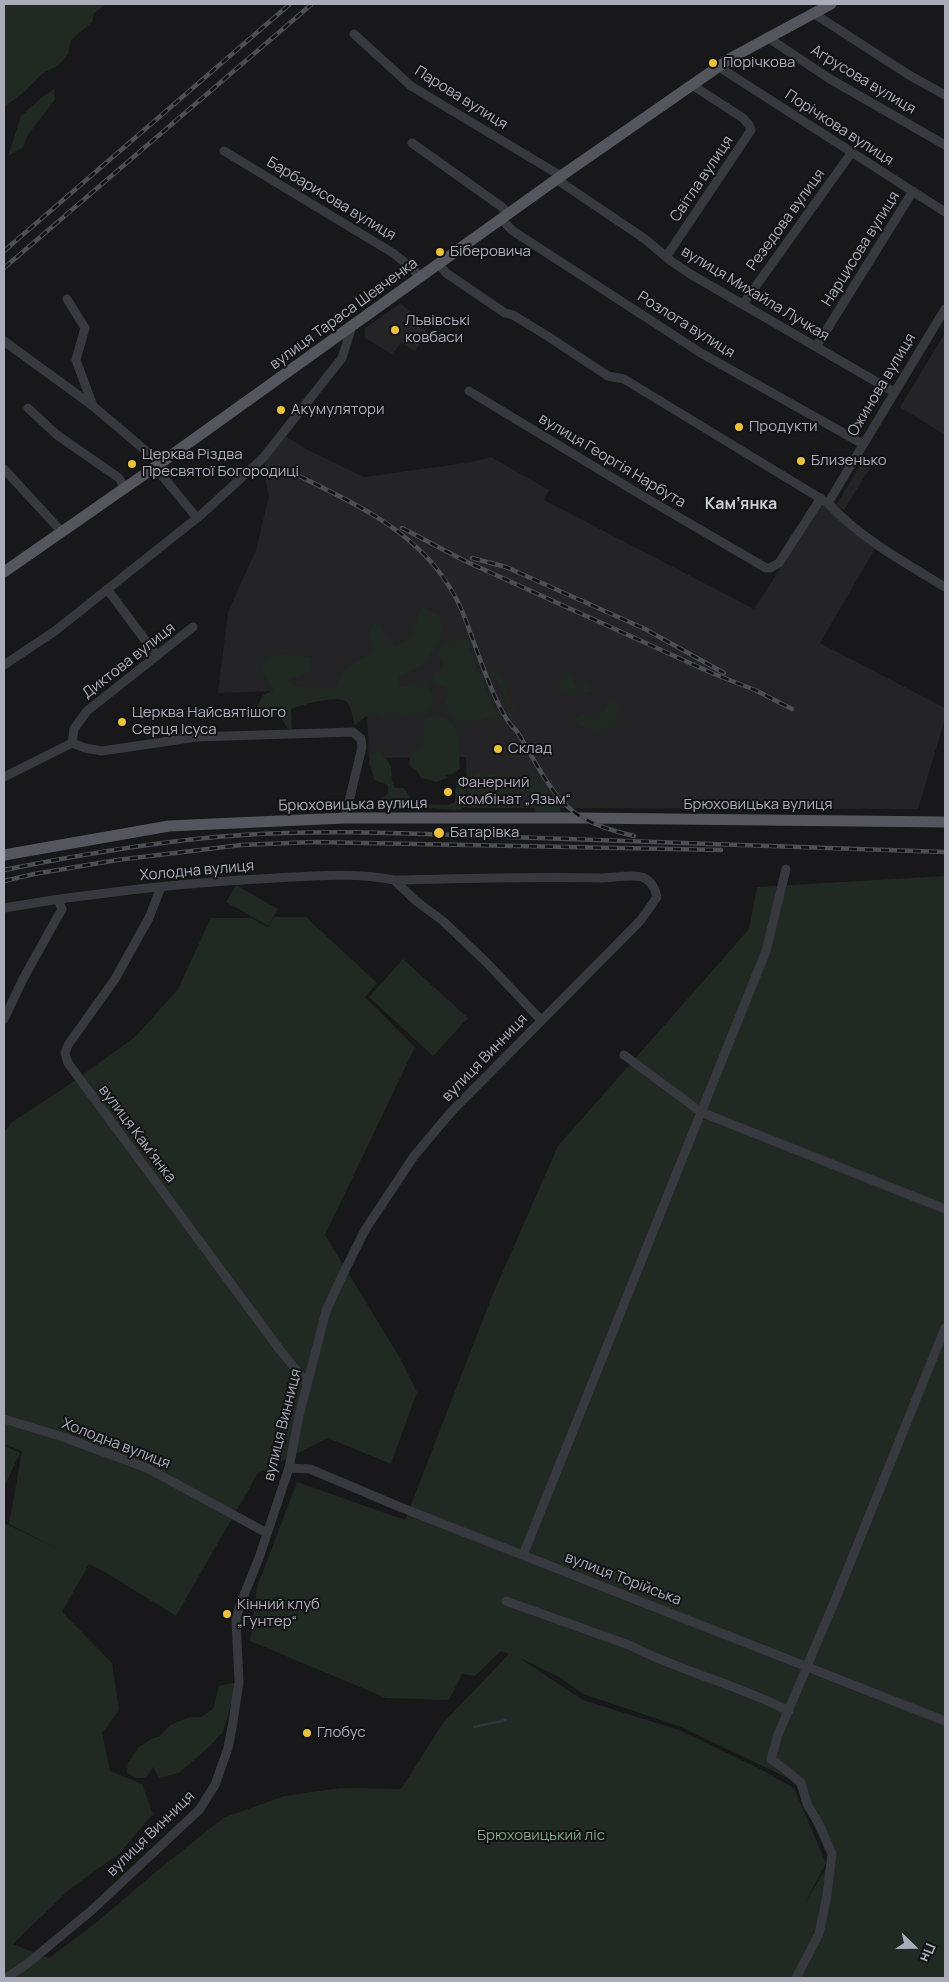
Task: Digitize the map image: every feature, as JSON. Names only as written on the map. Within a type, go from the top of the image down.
[{"type":"main road","name":"вулиця Тараса Шевченка","points":[[4,572],[157,466],[559,178],[719,66],[767,37],[831,4]]},
{"type":"main road","name":"Брюховицька вулиця","points":[[4,855],[170,826],[345,818],[582,818],[945,822]]},
{"type":"street","points":[[813,12],[909,75],[945,95]]},
{"type":"street","name":"Парова вулиця","points":[[354,34],[411,86],[559,178]]},
{"type":"street","name":"Аґрусова вулиця","points":[[767,37],[830,79],[945,145]]},
{"type":"street","name":"Порічкова вулиця","points":[[719,66],[945,212]]},
{"type":"street","name":"Світла вулиця","points":[[666,256],[750,130],[747,121],[692,85]]},
{"type":"street","name":"Розлога вулиця","points":[[412,143],[502,207],[513,231],[701,353],[863,444]]},
{"type":"street","name":"Барбарисова вулиця","points":[[224,150],[393,253],[414,270],[420,278]]},
{"type":"street","name":"Резедова вулиця","points":[[743,304],[852,152]]},
{"type":"street","name":"вулиця Михайла Лучкая","points":[[559,178],[692,275],[894,392]]},
{"type":"street","name":"Нарцисова вулиця","points":[[816,347],[913,191]]},
{"type":"street","points":[[440,264],[446,273],[504,313],[512,315],[549,337],[608,376],[624,379],[824,500],[881,548],[945,587]]},
{"type":"street","points":[[67,299],[85,328],[76,360],[93,406]]},
{"type":"street","name":"Ожинова вулиця","points":[[824,500],[863,444],[945,309]]},
{"type":"street","points":[[4,665],[55,631],[197,518],[263,458],[342,358],[352,326]]},
{"type":"street","points":[[4,341],[93,406],[153,457],[157,466],[197,518]]},
{"type":"street","name":"вулиця Георгія Нарбута","points":[[469,391],[766,568],[770,568],[778,563],[824,500]]},
{"type":"street","points":[[28,408],[57,435],[119,478],[125,488]]},
{"type":"street","points":[[4,469],[62,532]]},
{"type":"street","points":[[108,589],[157,656]]},
{"type":"street","name":"Диктова вулиця","points":[[72,743],[74,729],[87,711],[193,627]]},
{"type":"street","points":[[4,777],[72,743],[102,751],[197,737],[353,732],[361,739],[362,747],[345,818]]},
{"type":"street","points":[[523,1555],[766,950],[786,869]]},
{"type":"street","name":"Холодна вулиця","points":[[4,908],[80,896],[161,887],[326,875],[381,877],[394,880],[614,878],[637,876],[648,880],[656,891],[657,897]]},
{"type":"street","points":[[394,880],[416,901],[443,922],[541,1020]]},
{"type":"street","name":"вулиця Камʼянка","points":[[161,887],[149,918],[115,979],[68,1045],[65,1053],[68,1063],[280,1350],[308,1383]]},
{"type":"street","name":"вулиця Винниця","points":[[6,1978],[27,1964],[92,1910],[199,1810],[215,1785],[232,1728],[239,1682],[236,1620],[290,1468],[299,1416],[326,1310],[365,1230],[414,1156],[451,1112],[641,920],[657,897]]},
{"type":"street","points":[[4,1019],[22,979],[62,909],[58,900]]},
{"type":"street","points":[[624,1055],[701,1112],[945,1208]]},
{"type":"street","points":[[796,1978],[818,1934],[828,1895],[832,1854],[820,1826],[807,1804],[801,1783],[787,1770],[771,1760],[778,1735],[945,1328]]},
{"type":"street","name":"Холодна вулиця","points":[[4,1419],[62,1437],[147,1468],[267,1532]]},
{"type":"street","name":"вулиця Торійська","points":[[290,1468],[310,1470],[945,1721]]},
{"type":"street","points":[[506,1601],[629,1646],[789,1711]]},
{"type":"shaded area","name":"Львівські ковбаси","points":[[401,303],[412,314],[410,320],[428,332],[415,351],[401,343],[392,354],[365,338],[365,328]]},
{"type":"shaded area","points":[[945,333],[945,435],[900,407]]},
{"type":"shaded area","points":[[285,436],[306,449],[364,477],[472,462],[491,457],[549,490],[544,500],[754,609],[823,503],[876,547],[820,643],[945,708],[945,719],[918,809],[467,808],[466,757],[369,758],[366,688],[218,693],[228,612],[256,550],[269,496],[263,469],[267,456]]},
{"type":"shaded area","points":[[865,458],[873,463],[844,510],[836,505]]},
{"type":"green space","points":[[4,4],[106,4],[94,13],[92,22],[71,40],[68,54],[59,65],[43,73],[23,93],[4,107]]},
{"type":"green space","points":[[54,89],[55,99],[28,135],[23,147],[8,156],[21,116]]},
{"type":"green space","points":[[423,606],[440,616],[443,628],[441,638],[422,666],[398,677],[400,686],[407,686],[422,681],[431,691],[435,702],[427,713],[386,719],[377,713],[365,717],[355,725],[347,702],[336,699],[311,703],[291,709],[292,729],[287,728],[281,717],[256,709],[263,695],[274,690],[262,670],[265,658],[275,654],[310,657],[312,670],[289,681],[298,687],[335,686],[344,669],[373,651],[369,637],[369,628],[379,622],[386,636],[396,646],[411,637],[419,612]]},
{"type":"green space","points":[[461,638],[466,639],[486,690],[500,719],[495,722],[488,718],[476,722],[458,721],[449,711],[444,701],[447,698],[445,688],[436,684],[434,680],[433,675],[443,668],[443,661],[437,656],[442,645]]},
{"type":"green space","points":[[492,670],[499,673],[506,681],[508,698],[514,709],[514,718]]},
{"type":"green space","points":[[570,674],[576,684],[586,685],[590,690],[589,692],[574,695],[566,691],[561,695],[557,686],[560,678]]},
{"type":"green space","points":[[614,699],[619,711],[616,725],[597,733],[592,732],[589,727],[579,726],[575,720],[579,715],[597,714],[604,711],[611,700]]},
{"type":"green space","points":[[434,715],[444,718],[451,723],[458,735],[459,742],[460,769],[452,774],[444,775],[449,777],[437,782],[421,778],[417,771],[410,767],[409,763],[413,754],[424,747],[424,720]]},
{"type":"green space","points":[[381,751],[391,766],[392,781],[395,788],[404,788],[415,805],[415,809],[378,801],[388,794],[388,785],[374,780],[369,761],[371,753]]},
{"type":"green space","points":[[479,772],[482,775],[493,773],[500,775],[510,781],[525,777],[537,780],[546,789],[563,815],[536,814],[535,806],[539,800],[536,794],[520,788],[505,794],[492,803],[485,798],[477,800],[471,794],[471,776]]},
{"type":"green space","points":[[460,778],[464,779],[466,807],[458,810],[428,808],[426,804],[448,805],[455,802],[456,781]]},
{"type":"green space","name":"Брюховицький ліс","points":[[945,876],[945,1978],[4,1978],[4,1523],[56,1548],[9,1524],[22,1451],[4,1444],[4,1132],[12,1122],[67,1086],[135,1037],[178,989],[211,918],[251,918],[268,927],[274,917],[306,917],[377,983],[365,997],[415,1047],[325,1235],[400,1358],[417,1392],[391,1464],[328,1438],[258,1473],[176,1616],[89,1564],[62,1612],[112,1663],[119,1710],[102,1733],[110,1771],[142,1784],[153,1814],[119,1854],[71,1888],[13,1944],[49,1958],[97,1922],[223,1818],[284,1796],[340,1788],[401,1789],[443,1723],[509,1654],[501,1651],[475,1676],[462,1674],[449,1700],[386,1698],[250,1641],[257,1587],[297,1482],[405,1520],[492,1296],[558,1146],[749,929],[757,887]],"holes":[[[518,1657],[559,1677],[583,1694],[681,1727],[794,1781],[830,1861],[805,1903],[826,1863],[794,1788],[760,1769],[679,1730],[583,1700]]]},
{"type":"green space","points":[[236,885],[278,909],[268,926],[226,902]]},
{"type":"green space","points":[[403,959],[468,1018],[433,1056],[369,997]]},
{"type":"green space","points":[[5,1446],[20,1453],[4,1487],[4,1448]]},
{"type":"green space","points":[[232,1683],[237,1684],[223,1732],[179,1773],[159,1778],[153,1767],[146,1778],[136,1778],[127,1773],[128,1762],[139,1747],[151,1739],[160,1736],[170,1725],[190,1717],[201,1717],[213,1709],[219,1686]]},
{"type":"waterway","points":[[474,1727],[506,1720]]},
{"type":"railway","points":[[4,251],[290,4]]},
{"type":"railway","points":[[4,268],[312,4]]},
{"type":"railway","points":[[285,469],[371,514],[410,541],[428,558],[443,577],[459,604],[502,711],[553,790],[562,801],[583,818],[608,829],[634,836]]},
{"type":"railway","points":[[402,528],[465,561],[714,674],[755,690],[792,709]]},
{"type":"railway","points":[[472,558],[506,567],[645,629],[724,673]]},
{"type":"railway","points":[[4,870],[93,853],[183,840],[310,832],[409,833],[945,852]]},
{"type":"railway","points":[[4,881],[117,860],[241,845],[314,842],[721,850]]},
{"type":"place","name":"Порічкова","points":[[713,63]]},
{"type":"place","name":"Біберовича","points":[[440,252]]},
{"type":"place","name":"Львівські ковбаси","points":[[395,330]]},
{"type":"place","name":"Акумулятори","points":[[281,410]]},
{"type":"place","name":"Продукти","points":[[739,427]]},
{"type":"place","name":"Близенько","points":[[801,461]]},
{"type":"place","name":"Церква Різдва Пресвятої Богородиці","points":[[132,464]]},
{"type":"place","name":"Церква Найсвятішого Серця Ісуса","points":[[122,722]]},
{"type":"place","name":"Склад","points":[[498,749]]},
{"type":"place","name":"Фанерний комбінат „Язьм“","points":[[448,792]]},
{"type":"place","name":"Батарівка","points":[[439,833]]},
{"type":"place","name":"Кінний клуб „Гунтер“","points":[[227,1614]]},
{"type":"place","name":"Глобус","points":[[307,1733]]},
{"type":"district","name":"Кам’янка","points":[[741,505]]}]
